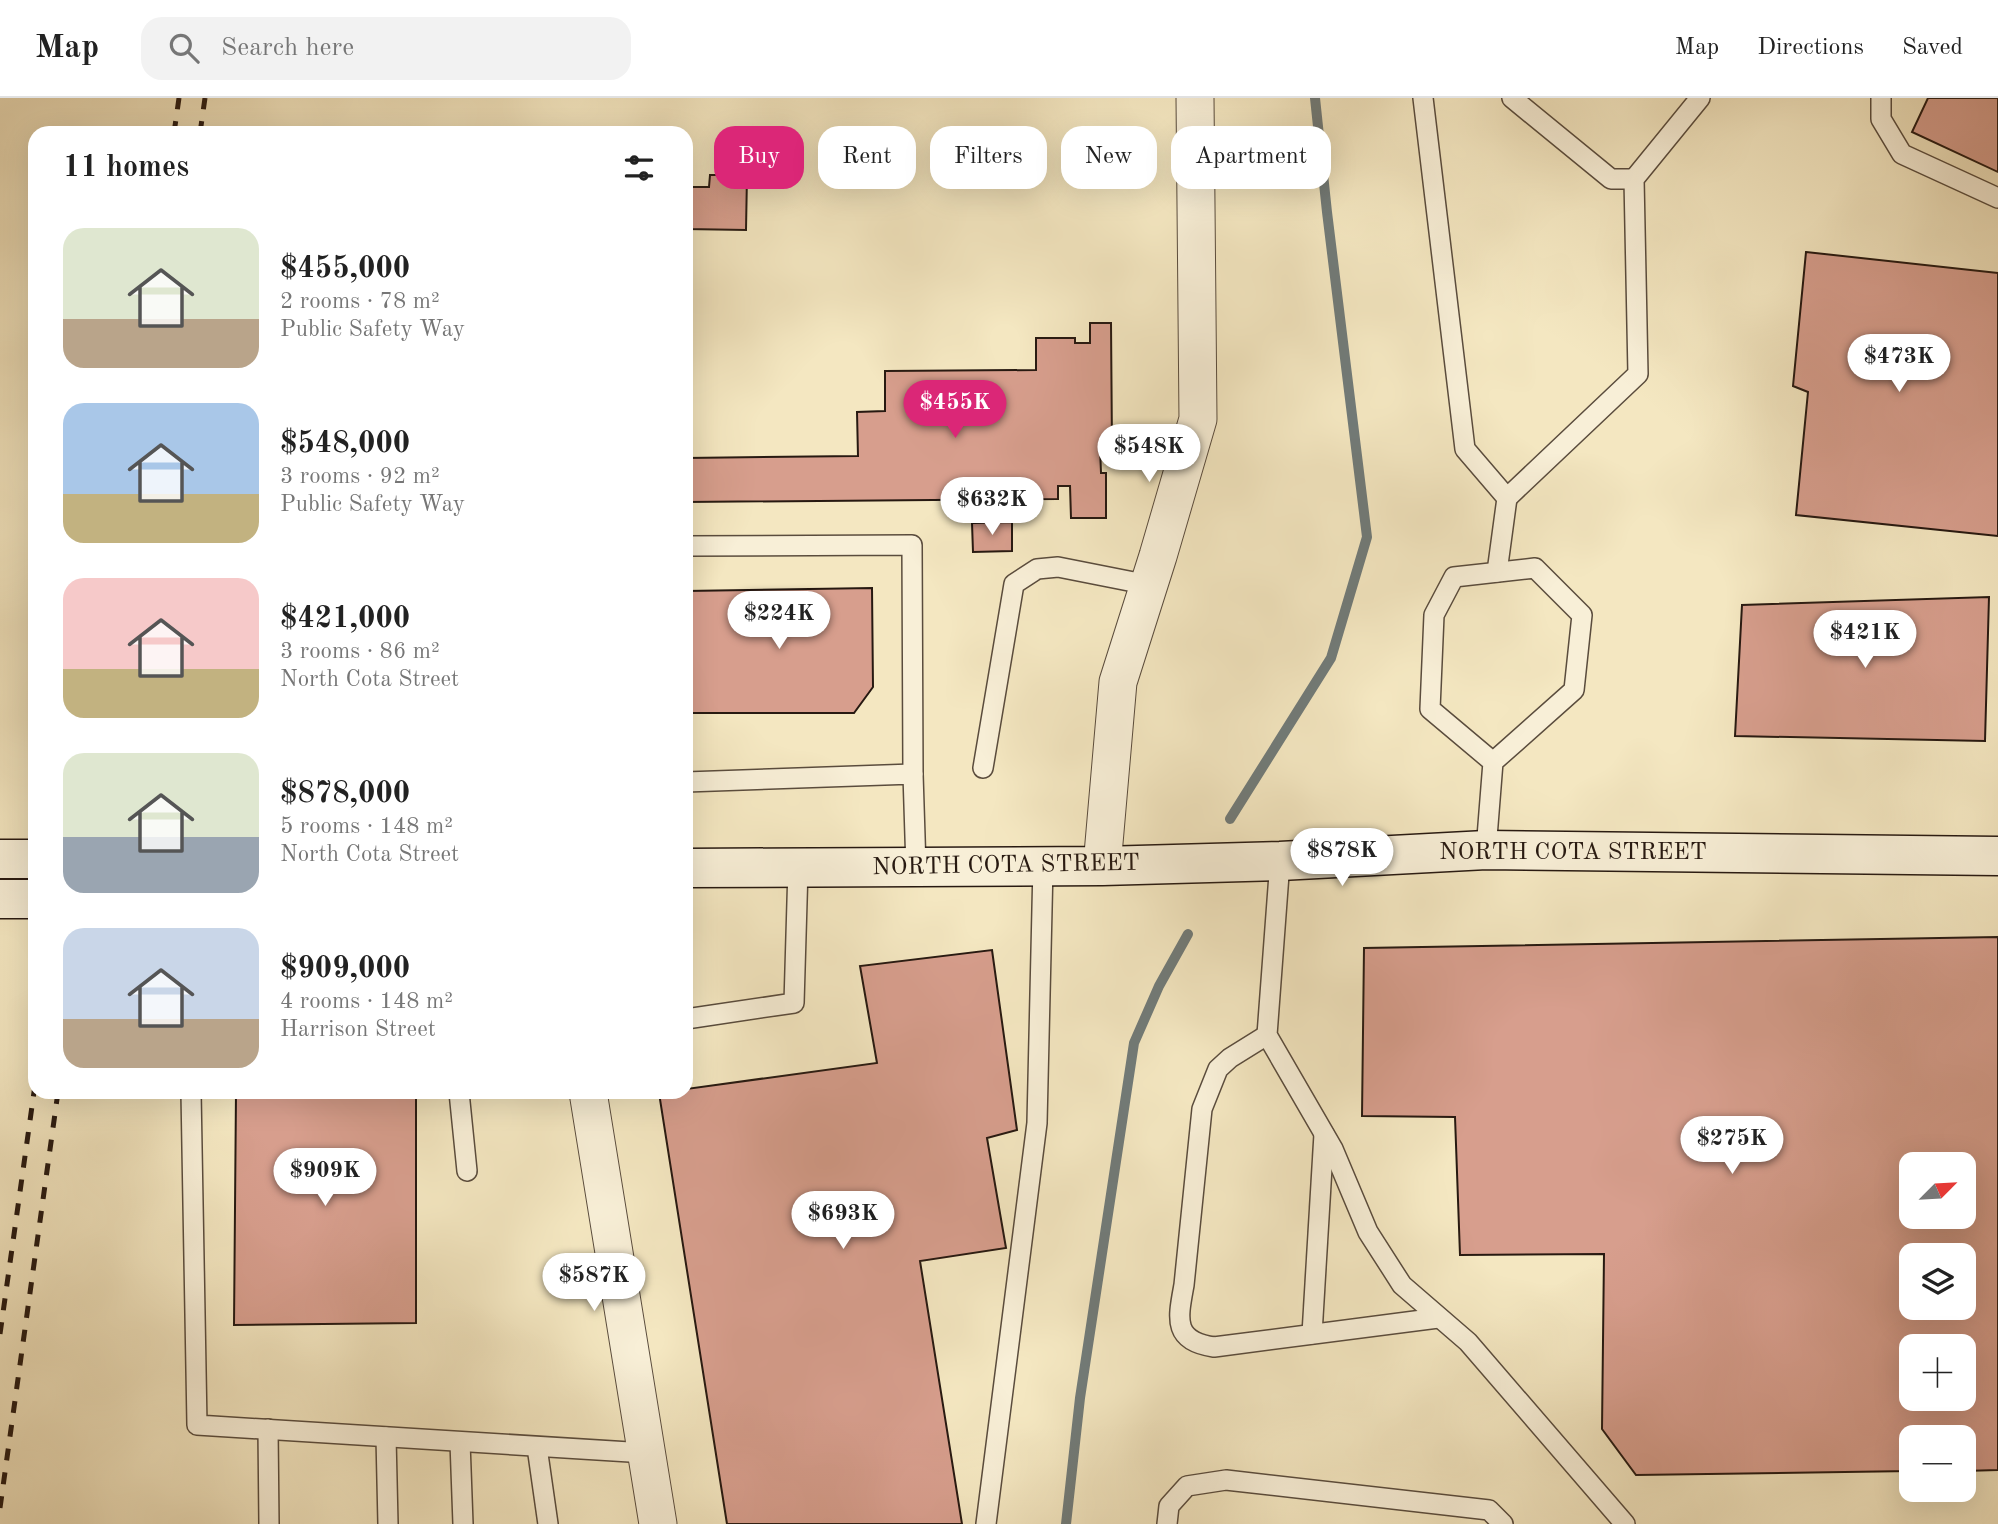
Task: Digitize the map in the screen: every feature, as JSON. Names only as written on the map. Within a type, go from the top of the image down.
[{"type":"street","points":[[1102,866],[1118,682],[1198,419],[1195,98]]},
{"type":"street","name":"NORTH COTA STREET","points":[[693,868],[1102,866],[1280,861],[1486,850],[1998,856]]},
{"type":"street","points":[[0,859],[28,859]]},
{"type":"street","points":[[0,900],[28,899]]},
{"type":"street","points":[[589,1099],[658,1524]]},
{"type":"lane","points":[[1423,98],[1465,449],[1507,498]]},
{"type":"lane","points":[[1512,98],[1611,179],[1634,179]]},
{"type":"lane","points":[[1497,572],[1507,498],[1637,374],[1634,179],[1700,98]]},
{"type":"lane","points":[[1881,98],[1881,118],[1902,153],[1998,198]]},
{"type":"lane","points":[[693,546],[912,545],[916,868]]},
{"type":"lane","points":[[983,768],[1014,584],[1037,569],[1058,567],[1149,585]]},
{"type":"lane","points":[[1486,850],[1493,762],[1574,690],[1582,615],[1535,568],[1454,577],[1434,615],[1430,709],[1493,762]]},
{"type":"lane","points":[[693,782],[913,774]]},
{"type":"lane","points":[[1280,861],[1267,1035],[1333,1149],[1368,1232],[1402,1285],[1468,1342],[1625,1524]]},
{"type":"lane","points":[[986,1524],[1037,1123],[1043,866]]},
{"type":"lane","points":[[693,1017],[794,1003],[798,868]]},
{"type":"lane","points":[[1267,1035],[1230,1058],[1218,1069],[1202,1109],[1180,1322],[1186,1337],[1198,1345],[1214,1347],[1438,1318]]},
{"type":"lane","points":[[191,1099],[197,1425],[646,1453]]},
{"type":"lane","points":[[460,1099],[467,1171]]},
{"type":"lane","points":[[1312,1334],[1324,1133]]},
{"type":"lane","points":[[268,1429],[269,1524]]},
{"type":"lane","points":[[386,1437],[388,1524]]},
{"type":"lane","points":[[460,1442],[463,1524]]},
{"type":"lane","points":[[537,1447],[548,1524]]},
{"type":"lane","points":[[1167,1524],[1169,1506],[1187,1486],[1226,1480],[1489,1510],[1503,1524]]},
{"type":"building","points":[[1928,98],[1998,98],[1998,172],[1912,132]]},
{"type":"building","points":[[710,175],[714,175],[714,189],[747,189],[746,230],[693,229],[693,187],[709,187]]},
{"type":"building","points":[[1806,252],[1998,273],[1998,536],[1796,515],[1808,392],[1793,386]]},
{"type":"building","points":[[1090,323],[1111,323],[1112,447],[1100,447],[1101,473],[1106,473],[1106,518],[1071,518],[1070,486],[1058,486],[1058,499],[693,502],[693,458],[858,456],[857,412],[885,411],[885,371],[1036,370],[1036,338],[1075,338],[1075,343],[1090,343]]},
{"type":"building","points":[[1012,522],[1012,551],[973,552],[972,523]]},
{"type":"building","points":[[872,588],[873,687],[854,713],[693,713],[693,591]]},
{"type":"building","points":[[1989,597],[1985,741],[1735,736],[1742,605]]},
{"type":"building","points":[[1998,937],[1998,1470],[1976,1471],[1976,1425],[1899,1425],[1899,1471],[1636,1475],[1602,1429],[1604,1254],[1460,1255],[1455,1117],[1362,1116],[1364,948]]},
{"type":"building","points":[[992,950],[1017,1130],[987,1138],[1006,1248],[920,1261],[962,1524],[727,1524],[660,1099],[693,1099],[693,1088],[877,1063],[860,966]]},
{"type":"building","points":[[236,1099],[416,1099],[416,1323],[234,1325]]},
{"type":"waterway","points":[[1230,819],[1331,658],[1367,537],[1315,98]]},
{"type":"waterway","points":[[1066,1524],[1080,1398],[1134,1043],[1159,986],[1188,934]]},
{"type":"railway","points":[[175,126],[179,98]]},
{"type":"railway","points":[[201,126],[205,98]]},
{"type":"railway","points":[[0,1334],[33,1099]]},
{"type":"railway","points":[[0,1508],[57,1099]]}]
